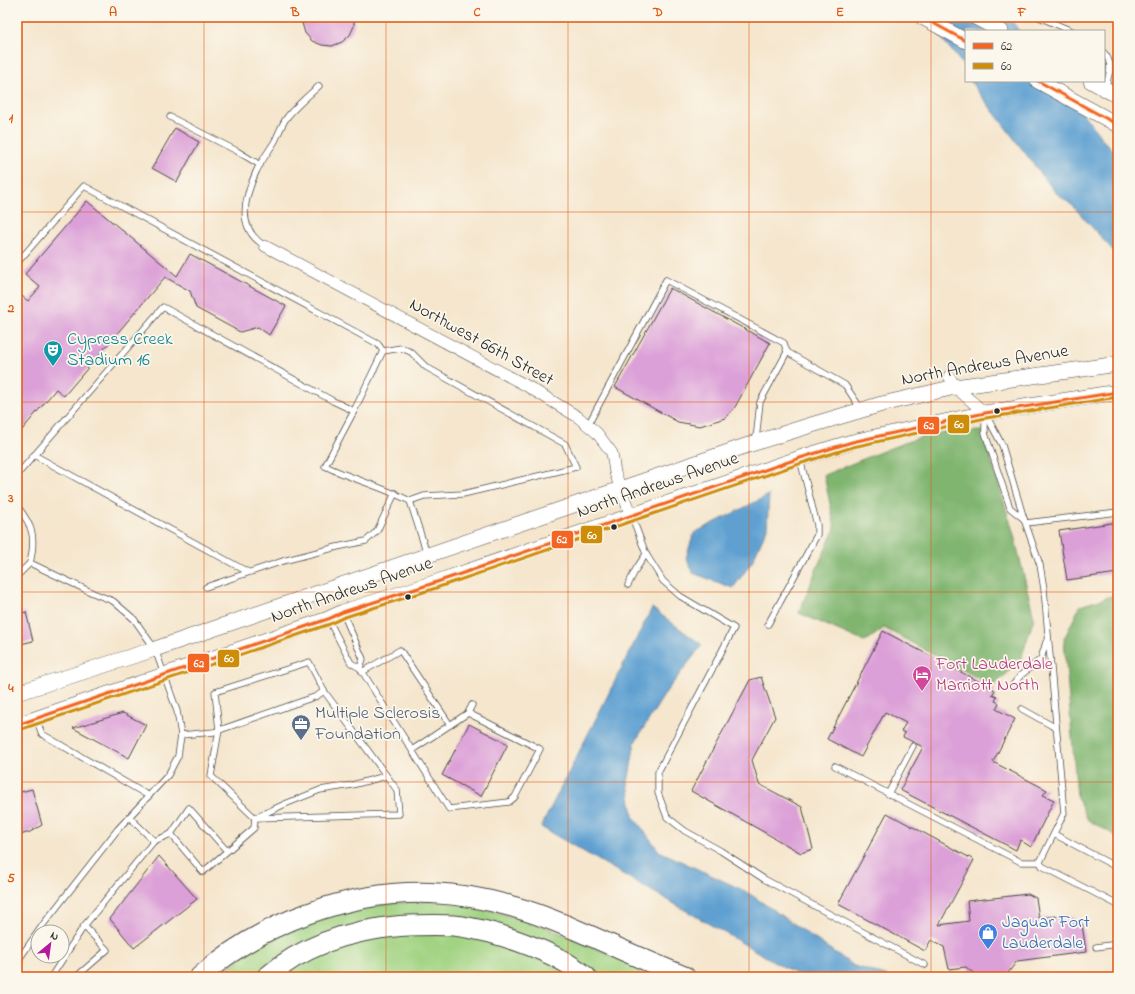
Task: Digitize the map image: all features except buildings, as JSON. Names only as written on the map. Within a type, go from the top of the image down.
[{"type":"highway","points":[[200,977],[223,958],[246,943],[302,915],[364,898],[386,895],[429,893],[472,897],[515,907],[569,927],[685,977]]},
{"type":"highway","points":[[267,977],[298,954],[327,940],[373,929],[426,925],[458,926],[512,939],[560,959],[586,977]]},
{"type":"main road","points":[[922,17],[965,40]]},
{"type":"main road","points":[[975,17],[999,30]]},
{"type":"main road","points":[[1040,82],[1118,125]]},
{"type":"main road","points":[[1093,82],[1111,92]]},
{"type":"main road","name":"North Andrews Avenue","points":[[17,693],[155,649],[756,442],[952,381],[1118,364]]},
{"type":"main road","name":"North Andrews Avenue","points":[[17,725],[328,619],[343,612],[431,584],[800,458],[852,442],[985,413],[1118,392]]},
{"type":"street","name":"Northwest 66th Street","points":[[265,246],[527,386],[578,416],[597,433],[612,454],[615,473],[632,516]]},
{"type":"street","points":[[952,381],[985,413]]},
{"type":"lane","points":[[1040,17],[1070,30]]},
{"type":"lane","points":[[1105,54],[1111,65],[1111,92]]},
{"type":"lane","points":[[265,246],[256,240],[245,221],[245,201],[256,172],[276,140],[286,117],[319,86]]},
{"type":"lane","points":[[170,117],[237,151],[260,165]]},
{"type":"lane","points":[[17,263],[84,186],[378,344],[383,351]]},
{"type":"lane","points":[[588,425],[666,280],[784,343],[787,352],[845,384],[861,410]]},
{"type":"lane","points":[[17,475],[163,307],[333,401],[354,411]]},
{"type":"lane","points":[[383,351],[401,348],[411,352],[426,367],[565,444],[576,467],[463,494],[424,496],[410,501]]},
{"type":"lane","points":[[383,351],[325,466],[395,493],[410,501],[428,555]]},
{"type":"lane","points":[[756,442],[760,402],[787,352]]},
{"type":"lane","points":[[985,413],[984,433],[1010,508],[1025,521],[1118,512]]},
{"type":"lane","points":[[985,413],[1002,445],[1040,565],[1044,589],[1064,813],[1040,862]]},
{"type":"lane","points":[[34,455],[248,572]]},
{"type":"lane","points":[[768,624],[817,535],[817,525],[800,458]]},
{"type":"lane","points":[[206,587],[283,561],[366,541],[377,531],[395,493]]},
{"type":"lane","points":[[17,506],[25,516],[32,530],[33,547],[30,562],[17,576]]},
{"type":"lane","points":[[632,516],[646,554],[663,581],[680,596],[734,628],[658,772],[658,793],[667,816],[685,831],[721,851],[764,879],[925,965]]},
{"type":"lane","points":[[628,585],[646,554]]},
{"type":"lane","points":[[17,962],[42,926],[118,829],[168,775],[178,756],[181,735],[177,712],[155,649],[134,619],[113,601],[93,593],[30,562]]},
{"type":"lane","points":[[343,612],[363,659],[361,670]]},
{"type":"lane","points":[[328,619],[351,664],[361,670],[449,809],[510,802],[515,797],[540,749],[468,713]]},
{"type":"lane","points":[[1013,685],[1021,675],[1041,659],[1048,638]]},
{"type":"lane","points":[[361,670],[400,650],[450,725]]},
{"type":"lane","points":[[309,662],[324,691],[397,790],[399,814],[255,818],[211,776],[219,730],[215,692],[309,662]]},
{"type":"lane","points":[[181,735],[214,732],[317,696],[324,691]]},
{"type":"lane","points":[[412,750],[468,713],[472,705]]},
{"type":"lane","points":[[1022,709],[1056,728]]},
{"type":"lane","points":[[36,719],[42,734],[149,796]]},
{"type":"lane","points":[[888,794],[913,746]]},
{"type":"lane","points":[[835,766],[1021,862],[1040,862]]},
{"type":"lane","points":[[255,818],[320,790],[352,785],[386,776]]},
{"type":"lane","points":[[51,977],[84,926],[154,841],[172,834],[189,808],[227,851]]},
{"type":"lane","points":[[129,817],[154,841]]},
{"type":"lane","points":[[172,834],[203,872],[254,828],[255,818]]},
{"type":"lane","points":[[1054,834],[1118,868]]},
{"type":"lane","points":[[1040,862],[1042,866],[1118,905]]},
{"type":"lane","points":[[76,977],[107,950],[84,926]]},
{"type":"lane","points":[[1096,947],[1118,944]]},
{"type":"green space","points":[[982,431],[1014,535],[1034,618],[1020,662],[993,686],[884,628],[865,642],[799,613],[835,528],[824,475],[932,433]]},
{"type":"green space","points":[[1118,594],[1118,837],[1088,820],[1077,797],[1064,639],[1080,606]]},
{"type":"green space","points":[[431,901],[467,904],[536,923],[663,977],[595,977],[561,952],[405,919],[259,977],[218,977],[235,962],[261,944],[322,917],[392,903]]},
{"type":"green space","points":[[385,934],[469,935],[528,951],[575,977],[276,977],[309,955]]},
{"type":"water","points":[[925,17],[1009,17],[1018,30],[965,30],[965,70],[963,65]]},
{"type":"water","points":[[971,82],[1059,82],[1103,140],[1118,155],[1118,256],[1073,206],[1055,192]]},
{"type":"water","points":[[769,495],[767,528],[752,562],[733,588],[693,573],[686,558],[694,533]]},
{"type":"water","points":[[652,608],[702,645],[666,692],[635,742],[628,783],[633,816],[659,851],[747,892],[854,966],[889,977],[801,977],[541,827]]},
{"type":"transit line","name":"62","points":[[922,17],[965,40]]},
{"type":"transit line","name":"62","points":[[1040,82],[1118,125]]},
{"type":"transit line","name":"62","points":[[17,725],[328,619],[343,612],[431,584],[800,458],[852,442],[985,413],[1118,392]]},
{"type":"transit line","name":"60","points":[[19,730],[330,624],[345,617],[433,589],[853,447],[986,418],[1118,397]]},
{"type":"place","name":"Cypress Creek Stadium 16","points":[[53,367]]},
{"type":"place","name":"Fort Lauderdale Marriott North","points":[[922,692]]},
{"type":"place","name":"Multiple Sclerosis Foundation","points":[[301,741]]},
{"type":"place","name":"Jaguar Fort Lauderdale","points":[[988,950]]}]
